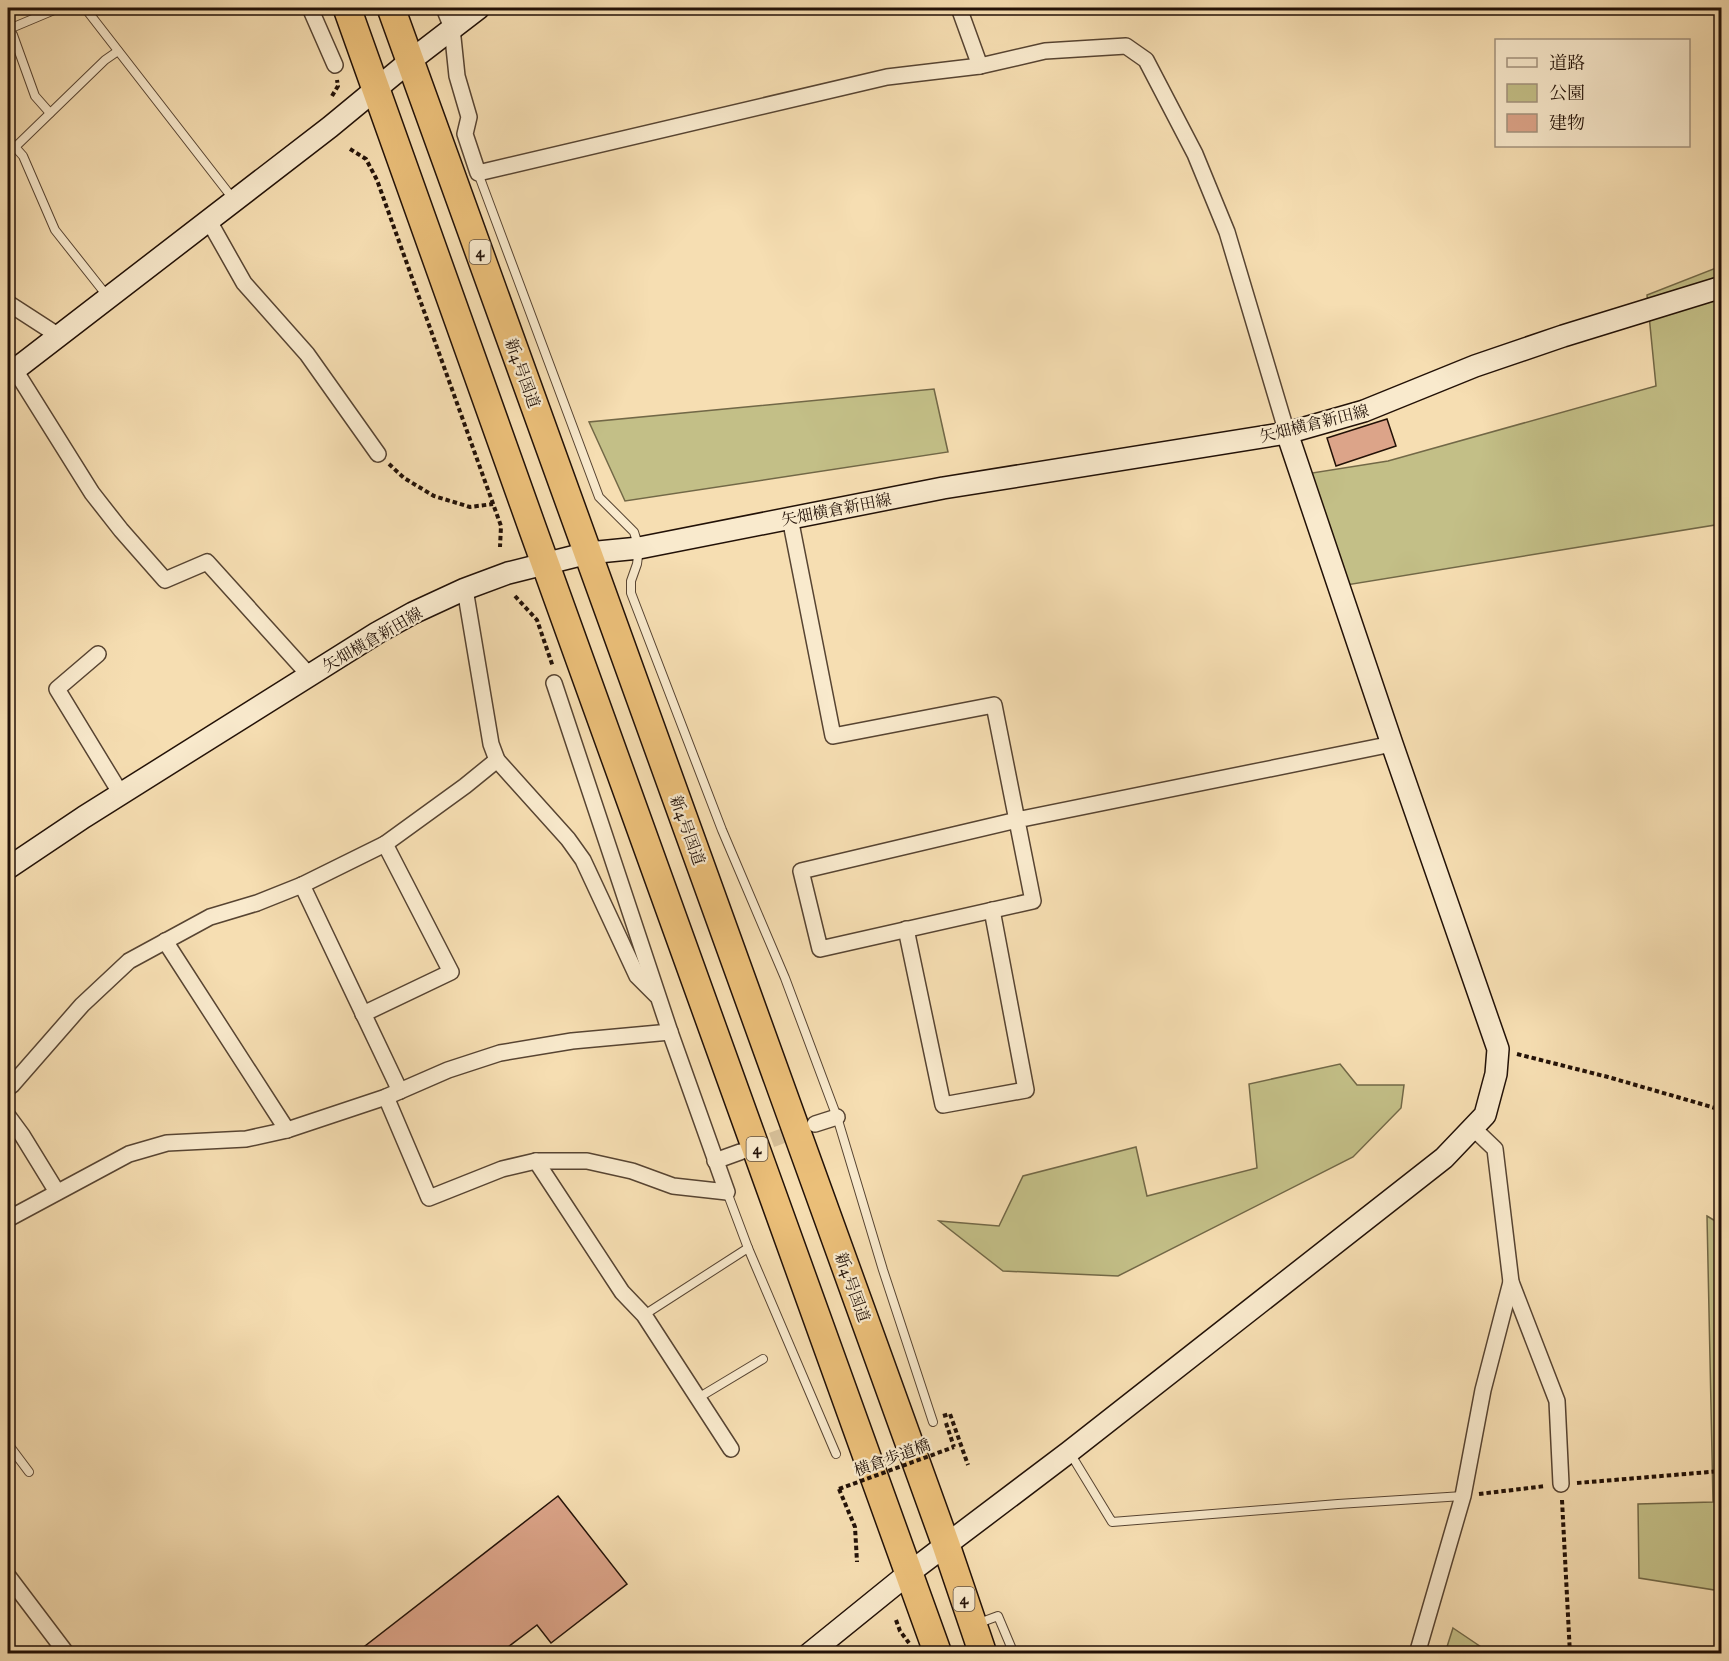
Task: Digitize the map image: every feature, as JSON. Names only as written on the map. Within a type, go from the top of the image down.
[{"type":"highway","name":"4","points":[[347,8],[938,1653]]},
{"type":"highway","name":"新4号国道","points":[[391,8],[983,1653]]},
{"type":"street","points":[[310,8],[335,65]]},
{"type":"street","points":[[444,8],[452,28],[457,76],[469,117],[465,134],[478,173],[887,77],[980,66],[1045,51],[1126,46],[1146,60],[1195,154],[1227,232],[1287,433],[1498,1049],[1496,1074],[1485,1115],[1444,1158],[809,1653]]},
{"type":"street","points":[[309,675],[207,562],[165,580],[92,493],[11,373],[235,201],[479,8]]},
{"type":"street","points":[[959,8],[980,66]]},
{"type":"street","points":[[209,221],[244,283],[307,354],[378,454]]},
{"type":"street","name":"矢畑横倉新田線","points":[[8,868],[309,675],[404,618],[465,589],[508,573],[588,553],[639,548],[943,488],[1287,433],[1364,411],[1475,366],[1563,336],[1722,287]]},
{"type":"street","points":[[8,303],[59,336]]},
{"type":"street","points":[[789,518],[833,736],[994,705],[1017,820],[1033,901],[820,949],[801,871],[1017,820],[1392,744]]},
{"type":"street","points":[[465,589],[491,744],[497,760],[568,839],[583,860],[637,976],[658,997]]},
{"type":"street","points":[[98,654],[57,688],[121,794]]},
{"type":"street","points":[[302,885],[363,1014],[429,1198],[502,1169],[536,1161],[587,1161],[632,1171],[673,1186],[727,1192],[669,1032],[554,683]]},
{"type":"street","points":[[8,1088],[82,1005],[129,960],[210,917],[257,903],[302,885],[385,844],[497,760]]},
{"type":"street","points":[[363,1014],[451,972],[385,844]]},
{"type":"street","points":[[906,929],[943,1105],[1026,1090],[992,910]]},
{"type":"street","points":[[165,941],[287,1130]]},
{"type":"street","points":[[8,1219],[129,1154],[167,1143],[246,1139],[287,1130],[393,1094],[448,1070],[500,1053],[572,1041],[669,1032]]},
{"type":"street","points":[[8,1116],[57,1192]]},
{"type":"street","points":[[815,1124],[837,1116]]},
{"type":"street","points":[[1473,1128],[1495,1149],[1511,1282],[1557,1401],[1562,1484]]},
{"type":"street","points":[[715,1161],[740,1152]]},
{"type":"street","points":[[536,1161],[622,1292],[644,1315],[731,1449]]},
{"type":"street","points":[[1418,1653],[1463,1496],[1484,1390],[1511,1282]]},
{"type":"street","points":[[8,1576],[67,1653]]},
{"type":"lane","points":[[50,113],[35,96],[13,35],[8,28],[59,8]]},
{"type":"lane","points":[[85,8],[235,201]]},
{"type":"lane","points":[[8,154],[105,60],[118,51]]},
{"type":"lane","points":[[15,147],[23,156],[55,230],[108,298]]},
{"type":"lane","points":[[478,173],[599,497],[634,532],[639,548],[637,564],[631,581],[631,593],[722,830],[785,978],[837,1116],[883,1270],[933,1422]]},
{"type":"lane","points":[[727,1192],[748,1248],[836,1454]]},
{"type":"lane","points":[[644,1315],[748,1248]]},
{"type":"lane","points":[[698,1398],[763,1359]]},
{"type":"lane","points":[[8,1444],[29,1472]]},
{"type":"lane","points":[[1069,1452],[1112,1522],[1463,1496]]},
{"type":"lane","points":[[973,1626],[998,1616],[1014,1653]]},
{"type":"path","points":[[350,149],[366,159],[377,180],[501,526],[500,548]]},
{"type":"path","points":[[378,454],[404,478],[434,496],[470,507],[493,504]]},
{"type":"path","points":[[515,596],[537,620],[554,670],[554,683]]},
{"type":"path","points":[[1498,1049],[1608,1077],[1722,1110]]},
{"type":"path","name":"横倉歩道橋","points":[[857,1562],[855,1527],[839,1489],[954,1447],[943,1416],[950,1414],[968,1465]]},
{"type":"path","points":[[1463,1496],[1562,1484],[1722,1471]]},
{"type":"path","points":[[1562,1484],[1570,1653]]},
{"type":"path","points":[[896,1620],[912,1653]]},
{"type":"green space","points":[[1721,266],[1721,524],[1328,588],[1293,476],[1388,461],[1656,386],[1647,295]]},
{"type":"green space","points":[[934,389],[948,452],[625,501],[589,422]]},
{"type":"green space","points":[[1340,1064],[1357,1085],[1404,1085],[1401,1108],[1353,1157],[1118,1276],[1003,1271],[939,1221],[999,1226],[1023,1176],[1136,1147],[1147,1196],[1257,1168],[1249,1084]]},
{"type":"green space","points":[[1707,1216],[1722,1225],[1721,1591],[1639,1578],[1638,1504],[1713,1502]]},
{"type":"green space","points":[[1453,1628],[1490,1653],[1445,1653]]},
{"type":"building","points":[[1387,419],[1396,446],[1336,466],[1327,438]]},
{"type":"building","points":[[558,1496],[627,1584],[551,1643],[537,1625],[500,1653],[356,1653]]},
{"type":"tunnel","points":[[750,1148],[801,1129]]}]
